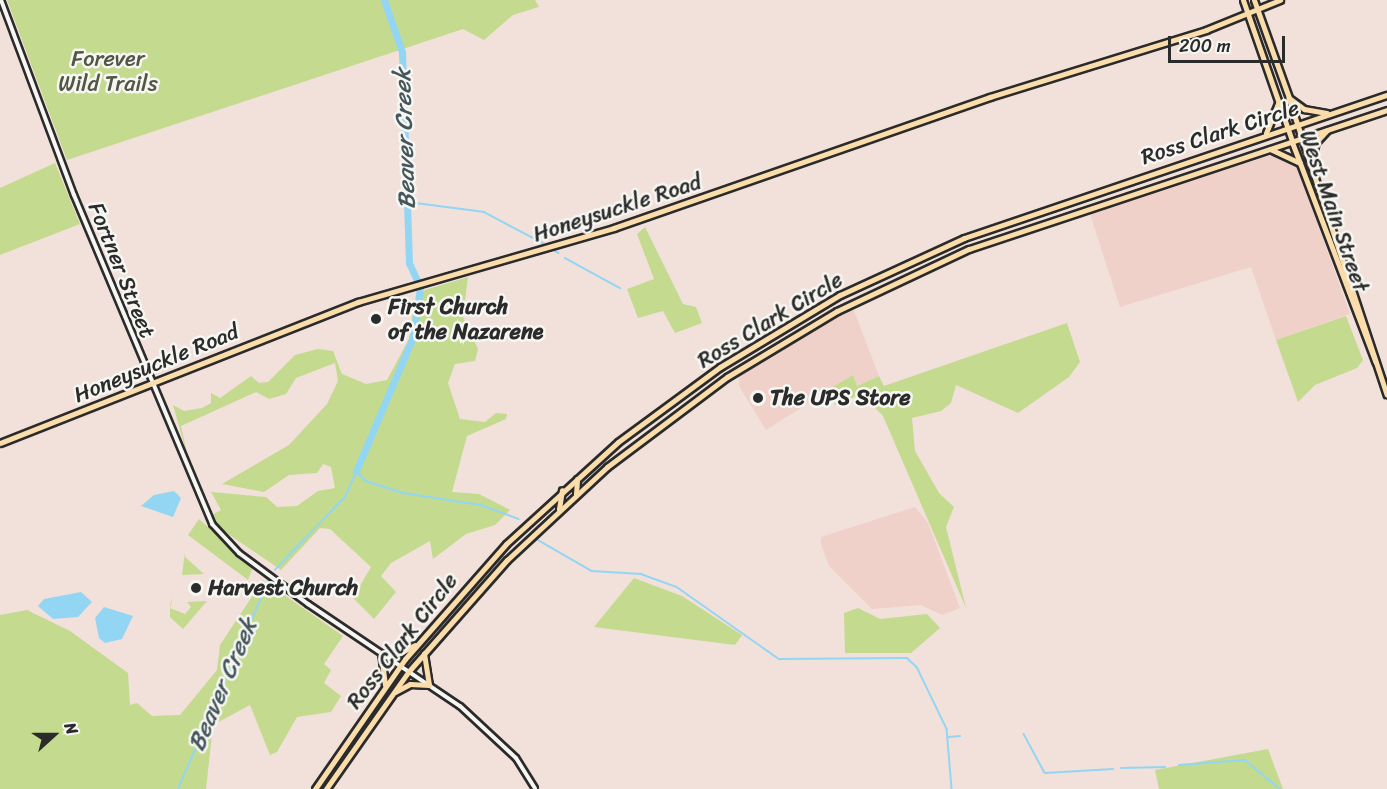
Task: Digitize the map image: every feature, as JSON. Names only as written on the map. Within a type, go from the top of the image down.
[{"type":"highway","name":"West Main Street","points":[[1243,0],[1292,141]]},
{"type":"highway","name":"West Main Street","points":[[1254,0],[1289,98]]},
{"type":"highway","name":"Ross Clark Circle","points":[[315,789],[400,666],[477,575],[577,477],[720,367],[840,295],[964,238],[1123,182],[1387,95]]},
{"type":"highway","points":[[1289,98],[1304,109],[1329,114]]},
{"type":"highway","points":[[1264,135],[1275,123],[1279,102]]},
{"type":"highway","name":"Ross Clark Circle","points":[[326,789],[391,694],[425,651],[558,510],[726,377],[837,311],[969,249],[1101,202],[1387,110]]},
{"type":"highway","points":[[1311,162],[1316,142],[1328,129]]},
{"type":"highway","points":[[1268,149],[1300,163]]},
{"type":"highway","points":[[1114,198],[1123,182]]},
{"type":"highway","points":[[1101,202],[1109,187]]},
{"type":"highway","points":[[576,494],[577,477]]},
{"type":"highway","points":[[558,510],[562,490]]},
{"type":"highway","points":[[385,686],[381,653],[400,654],[418,643]]},
{"type":"highway","points":[[391,694],[410,684],[429,685],[422,667],[425,651]]},
{"type":"highway","points":[[326,771],[335,776]]},
{"type":"main road","name":"Honeysuckle Road","points":[[0,443],[358,302],[614,228],[1248,14],[1280,0]]},
{"type":"main road","name":"West Main Street","points":[[1289,98],[1387,394]]},
{"type":"main road","name":"West Main Street","points":[[1292,141],[1376,362]]},
{"type":"street","name":"Fortner Street","points":[[1,0],[199,503],[220,536],[381,653],[429,685],[504,745],[535,789]]},
{"type":"shaded area","points":[[1279,153],[1297,166],[1350,314],[1276,340],[1251,267],[1120,307],[1089,211]]},
{"type":"shaded area","points":[[853,308],[879,376],[857,386],[852,376],[766,430],[739,386],[739,376]]},
{"type":"shaded area","points":[[915,507],[928,523],[960,608],[942,615],[921,605],[872,609],[829,566],[821,544],[821,537]]},
{"type":"green space","name":"Forever Wild Trails","points":[[7,0],[535,0],[539,7],[513,15],[484,40],[463,29],[67,160]]},
{"type":"green space","points":[[55,163],[80,224],[0,255],[0,188]]},
{"type":"green space","points":[[645,227],[683,304],[696,307],[702,323],[675,333],[663,311],[638,318],[627,289],[654,279],[637,234]]},
{"type":"green space","points":[[468,277],[463,317],[478,349],[475,361],[455,364],[448,383],[460,419],[485,422],[496,413],[507,414],[506,419],[467,436],[452,492],[479,494],[510,510],[495,525],[466,534],[433,559],[430,541],[391,563],[381,576],[396,592],[374,619],[353,598],[371,567],[330,529],[320,528],[281,570],[221,529],[212,515],[221,510],[211,492],[266,497],[277,507],[297,506],[318,491],[335,488],[331,467],[323,464],[317,473],[289,475],[264,492],[222,484],[289,445],[327,404],[338,381],[335,363],[296,378],[286,394],[269,399],[256,392],[181,426],[188,458],[173,405],[184,411],[202,408],[211,403],[211,393],[220,398],[251,376],[259,383],[268,382],[295,355],[318,349],[333,351],[342,374],[366,384],[387,380],[409,339],[414,302],[425,290]]},
{"type":"green space","points":[[1346,316],[1363,360],[1357,368],[1315,385],[1298,402],[1276,340]]},
{"type":"green space","points":[[1067,323],[1080,362],[1069,377],[1018,413],[956,385],[951,403],[941,411],[912,418],[915,451],[939,493],[954,507],[946,527],[966,608],[883,416],[862,394],[835,405],[826,391],[853,375],[857,386],[879,376],[884,386]]},
{"type":"green space","points":[[199,519],[253,567],[248,580],[188,535]]},
{"type":"green space","points":[[185,552],[185,557],[204,574],[182,575]]},
{"type":"green space","points":[[634,578],[682,596],[742,635],[735,645],[594,627]]},
{"type":"green space","points":[[263,580],[343,636],[324,664],[331,670],[324,683],[341,696],[331,712],[297,717],[277,752],[270,755],[250,705],[213,725],[206,789],[0,789],[0,615],[27,610],[70,631],[128,673],[130,705],[137,703],[152,716],[180,715],[217,670],[220,645]]},
{"type":"green space","points":[[207,601],[183,629],[170,617],[170,608],[185,614],[191,607],[187,602]]},
{"type":"green space","points":[[858,608],[880,619],[927,614],[940,628],[911,653],[845,653],[844,613]]},
{"type":"green space","points":[[1268,749],[1283,789],[1159,789],[1155,770]]},
{"type":"water","points":[[174,491],[181,498],[173,517],[141,506],[154,495]]},
{"type":"water","points":[[81,592],[92,602],[78,617],[53,619],[38,606],[44,599]]},
{"type":"water","points":[[104,607],[133,616],[122,639],[105,643],[99,638],[95,618]]},
{"type":"waterway","name":"Beaver Creek","points":[[384,0],[402,52],[409,263],[417,280]]},
{"type":"waterway","points":[[408,202],[484,212],[543,243]]},
{"type":"waterway","points":[[555,251],[559,253]]},
{"type":"waterway","points":[[565,258],[620,288]]},
{"type":"waterway","name":"Beaver Creek","points":[[356,471],[413,337],[420,288]]},
{"type":"waterway","points":[[356,471],[366,481],[404,493],[481,505],[519,519]]},
{"type":"waterway","name":"Beaver Creek","points":[[275,570],[345,497],[356,472]]},
{"type":"waterway","points":[[538,540],[592,571],[641,574],[677,587],[779,659],[907,658],[917,667],[947,729],[952,789]]},
{"type":"waterway","name":"Beaver Creek","points":[[178,789],[268,582]]},
{"type":"waterway","points":[[1024,734],[1045,773],[1113,769]]},
{"type":"waterway","points":[[949,737],[960,736]]},
{"type":"waterway","points":[[1179,765],[1245,760],[1280,789]]},
{"type":"waterway","points":[[1121,768],[1165,767]]},
{"type":"place","name":"First Church of the Nazarene","points":[[376,319]]},
{"type":"place","name":"The UPS Store","points":[[758,398]]},
{"type":"place","name":"Harvest Church","points":[[196,588]]}]
